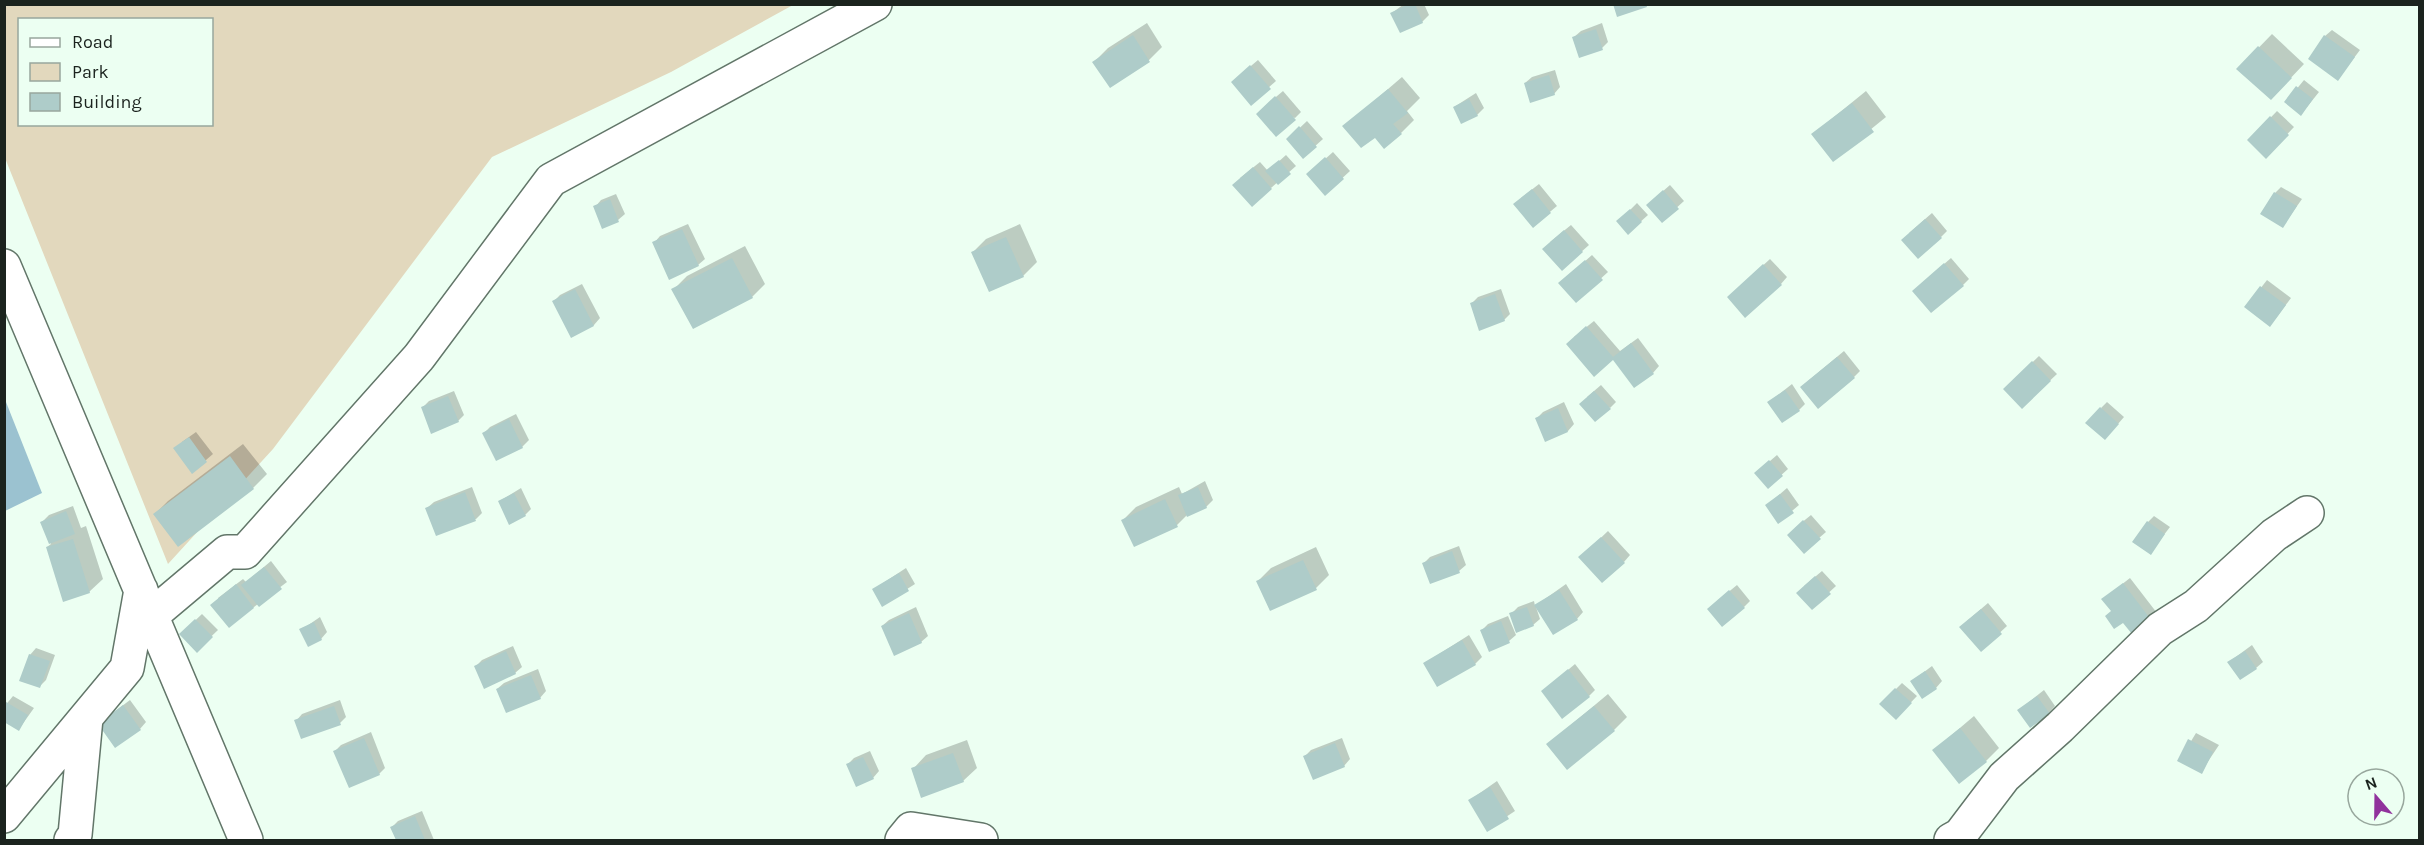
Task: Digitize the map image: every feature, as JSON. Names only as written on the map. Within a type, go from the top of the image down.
[{"type":"street","points":[[4,816],[127,668],[146,603],[227,552],[244,552],[419,357],[551,180],[875,4]]},
{"type":"street","points":[[4,266],[246,840]]},
{"type":"street","points":[[1952,840],[1960,835],[2004,777],[2060,727],[2160,629],[2196,606],[2274,535],[2307,513]]},
{"type":"street","points":[[71,840],[75,835],[86,718]]},
{"type":"street","points":[[902,840],[910,829],[981,840]]},
{"type":"green space","points":[[5,5],[793,5],[671,72],[492,157],[273,449],[168,564],[5,158]]},
{"type":"water","points":[[4,397],[42,493],[5,511],[4,511]]},
{"type":"building","points":[[1409,4],[1415,4],[1423,23],[1400,33],[1390,13]]},
{"type":"building","points":[[1613,4],[1646,4],[1647,7],[1617,17]]},
{"type":"building","points":[[1596,29],[1603,50],[1579,58],[1572,37]]},
{"type":"building","points":[[1133,35],[1150,62],[1110,88],[1092,62]]},
{"type":"building","points":[[2324,35],[2355,57],[2338,81],[2308,59]]},
{"type":"building","points":[[2258,46],[2292,78],[2271,100],[2236,69]]},
{"type":"building","points":[[1250,65],[1271,89],[1251,106],[1231,82]]},
{"type":"building","points":[[1549,75],[1555,95],[1530,103],[1524,83]]},
{"type":"building","points":[[2296,86],[2313,99],[2301,116],[2284,102]]},
{"type":"building","points":[[1388,89],[1408,113],[1393,124],[1402,134],[1384,149],[1375,138],[1361,148],[1342,126]]},
{"type":"building","points":[[1275,96],[1296,120],[1276,137],[1256,114]]},
{"type":"building","points":[[1469,99],[1478,116],[1461,124],[1453,107]]},
{"type":"building","points":[[1852,103],[1874,132],[1833,162],[1811,134]]},
{"type":"building","points":[[2270,116],[2289,135],[2266,159],[2247,140]]},
{"type":"building","points":[[1299,126],[1317,147],[1303,159],[1286,139]]},
{"type":"building","points":[[1325,157],[1344,179],[1325,196],[1306,174]]},
{"type":"building","points":[[1279,160],[1291,174],[1278,185],[1265,171]]},
{"type":"building","points":[[1253,167],[1272,189],[1252,207],[1232,185]]},
{"type":"building","points":[[1532,189],[1551,213],[1533,228],[1513,204]]},
{"type":"building","points":[[1663,190],[1679,209],[1662,223],[1646,205]]},
{"type":"building","points":[[2274,192],[2297,206],[2283,228],[2260,214]]},
{"type":"building","points":[[610,199],[619,222],[602,229],[593,206]]},
{"type":"building","points":[[1630,209],[1642,222],[1628,235],[1616,221]]},
{"type":"building","points":[[1925,219],[1942,238],[1918,259],[1901,240]]},
{"type":"building","points":[[682,229],[699,266],[669,280],[652,242]]},
{"type":"building","points":[[1564,230],[1583,252],[1562,271],[1542,249]]},
{"type":"building","points":[[1006,237],[1024,277],[989,292],[971,252]]},
{"type":"building","points":[[732,258],[753,298],[693,329],[671,289]]},
{"type":"building","points":[[1585,260],[1603,280],[1576,303],[1558,283]]},
{"type":"building","points":[[1944,263],[1964,286],[1931,313],[1912,291]]},
{"type":"building","points":[[1763,264],[1782,285],[1745,318],[1727,297]]},
{"type":"building","points":[[2260,286],[2286,305],[2270,327],[2244,307]]},
{"type":"building","points":[[575,289],[594,326],[571,338],[552,301]]},
{"type":"building","points":[[1495,294],[1505,321],[1479,331],[1470,303]]},
{"type":"building","points":[[1586,326],[1613,357],[1631,343],[1654,374],[1634,388],[1613,360],[1594,377],[1566,344]]},
{"type":"building","points":[[1837,357],[1855,378],[1818,409],[1800,387]]},
{"type":"building","points":[[2032,361],[2051,381],[2022,409],[2003,389]]},
{"type":"building","points":[[1785,390],[1800,411],[1782,423],[1767,402]]},
{"type":"building","points":[[1594,391],[1611,409],[1595,422],[1579,404]]},
{"type":"building","points":[[448,396],[459,422],[431,434],[421,407]]},
{"type":"building","points":[[2100,407],[2119,424],[2105,440],[2085,423]]},
{"type":"building","points":[[1558,408],[1568,432],[1545,442],[1535,418]]},
{"type":"building","points":[[509,419],[523,448],[496,461],[482,433]]},
{"type":"building","points":[[189,437],[207,462],[192,474],[173,448]]},
{"type":"building","points":[[230,456],[254,489],[178,547],[153,514]]},
{"type":"building","points":[[1769,460],[1783,476],[1768,489],[1754,473]]},
{"type":"building","points":[[1198,487],[1207,508],[1187,517],[1178,495]]},
{"type":"building","points":[[465,492],[476,521],[436,536],[425,508]]},
{"type":"building","points":[[514,493],[526,516],[509,525],[498,501]]},
{"type":"building","points":[[1780,494],[1794,513],[1778,524],[1765,505]]},
{"type":"building","points":[[1165,499],[1178,527],[1134,547],[1121,520]]},
{"type":"building","points":[[66,511],[75,534],[49,544],[40,522]]},
{"type":"building","points":[[1803,520],[1821,539],[1804,554],[1787,535]]},
{"type":"building","points":[[2147,521],[2165,534],[2151,555],[2132,542]]},
{"type":"building","points":[[1601,537],[1625,563],[1602,583],[1578,557]]},
{"type":"building","points":[[73,539],[90,593],[63,602],[46,547]]},
{"type":"building","points":[[1452,551],[1460,573],[1430,584],[1422,563]]},
{"type":"building","points":[[1303,560],[1317,590],[1270,611],[1256,581]]},
{"type":"building","points":[[264,567],[282,589],[259,607],[241,585]]},
{"type":"building","points":[[899,573],[909,591],[882,607],[872,589]]},
{"type":"building","points":[[1815,576],[1831,594],[1812,610],[1796,593]]},
{"type":"building","points":[[2123,583],[2152,621],[2132,634],[2123,623],[2114,629],[2105,616],[2111,611],[2101,599]]},
{"type":"building","points":[[236,584],[254,608],[229,628],[210,605]]},
{"type":"building","points":[[1559,590],[1578,620],[1553,635],[1534,605]]},
{"type":"building","points":[[1729,590],[1745,608],[1722,627],[1707,609]]},
{"type":"building","points":[[1527,607],[1534,626],[1516,633],[1509,613]]},
{"type":"building","points":[[1981,609],[2002,634],[1981,652],[1959,627]]},
{"type":"building","points":[[909,613],[922,643],[894,656],[881,626]]},
{"type":"building","points":[[195,619],[213,637],[197,653],[179,634]]},
{"type":"building","points":[[1501,621],[1510,643],[1489,652],[1480,630]]},
{"type":"building","points":[[314,622],[322,640],[308,647],[299,629]]},
{"type":"building","points":[[1462,640],[1476,665],[1437,687],[1423,663]]},
{"type":"building","points":[[506,651],[516,674],[484,689],[474,666]]},
{"type":"building","points":[[2245,651],[2257,669],[2240,680],[2227,662]]},
{"type":"building","points":[[29,654],[50,661],[40,688],[19,681]]},
{"type":"building","points":[[1568,669],[1590,697],[1562,719],[1541,691]]},
{"type":"building","points":[[1925,671],[1937,689],[1922,699],[1910,681]]},
{"type":"building","points":[[531,675],[541,699],[506,713],[496,689]]},
{"type":"building","points":[[1895,688],[1912,703],[1896,720],[1879,704]]},
{"type":"building","points":[[2037,696],[2050,714],[2030,728],[2017,710]]},
{"type":"building","points":[[6,702],[28,715],[19,731],[4,722]]},
{"type":"building","points":[[123,705],[141,730],[115,748],[98,724]]},
{"type":"building","points":[[334,706],[341,725],[301,739],[294,720]]},
{"type":"building","points":[[1594,706],[1615,731],[1567,770],[1546,744]]},
{"type":"building","points":[[1960,728],[1987,762],[1959,784],[1932,750]]},
{"type":"building","points":[[364,738],[380,775],[349,788],[333,751]]},
{"type":"building","points":[[2188,739],[2213,752],[2202,774],[2177,761]]},
{"type":"building","points":[[1335,743],[1345,767],[1313,780],[1303,756]]},
{"type":"building","points":[[953,753],[964,782],[921,798],[911,768]]},
{"type":"building","points":[[863,757],[874,779],[856,787],[846,764]]},
{"type":"building","points":[[1490,787],[1509,819],[1487,832],[1468,800]]},
{"type":"building","points":[[415,816],[425,840],[396,840],[390,827]]}]
